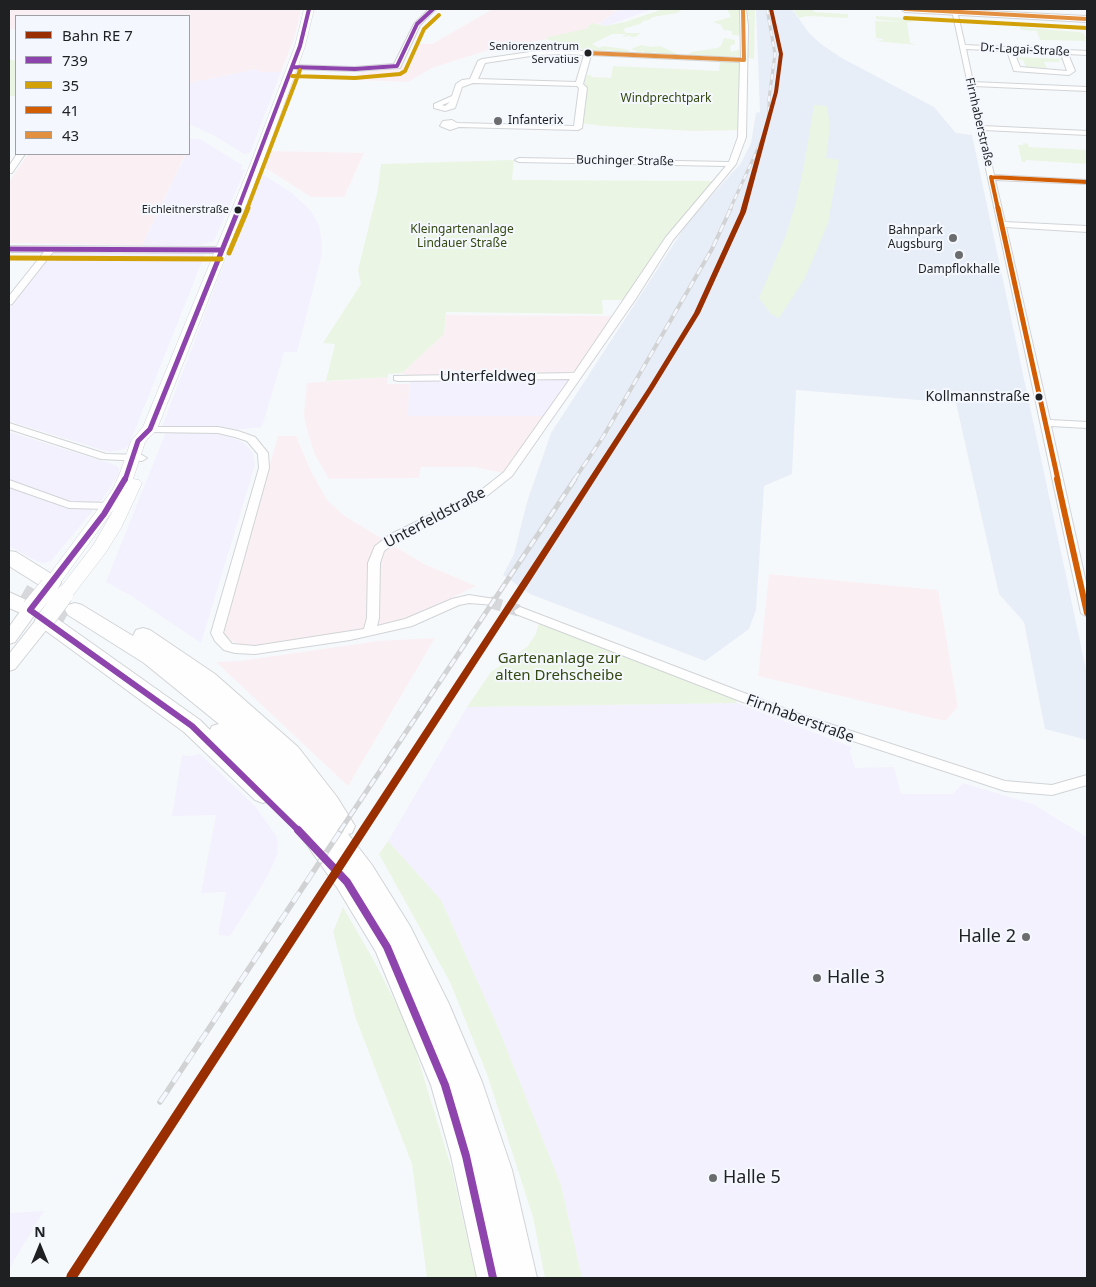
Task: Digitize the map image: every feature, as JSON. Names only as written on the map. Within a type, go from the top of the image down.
[{"type":"highway","points":[[9,557],[43,600],[128,625],[207,679],[290,753],[342,824],[355,877],[420,1022],[445,1086],[466,1156],[491,1273]]},
{"type":"highway","points":[[9,572],[43,600],[142,667],[214,726],[249,760],[283,797],[316,838],[355,877],[401,934],[432,995],[468,1082],[497,1170],[520,1278]]},
{"type":"main road","points":[[43,600],[100,548],[124,508],[137,458],[138,441],[149,429],[256,165],[306,26],[309,9]]},
{"type":"main road","points":[[43,600],[120,490],[137,458]]},
{"type":"street","points":[[292,66],[355,69],[397,66],[416,24],[433,9]]},
{"type":"street","name":"Unterfeldstraße","points":[[369,632],[373,618],[375,555],[390,539],[476,498],[497,485],[525,452],[630,300],[669,239],[732,164],[742,137],[743,9]]},
{"type":"street","points":[[905,9],[954,12],[1021,12],[1087,19]]},
{"type":"street","name":"Firnhaberstraße","points":[[954,12],[1087,613]]},
{"type":"street","name":"Dr.-Lagai-Straße","points":[[962,47],[1087,53]]},
{"type":"street","points":[[1010,50],[1017,69],[1070,72],[1064,52]]},
{"type":"street","points":[[474,81],[482,61],[546,52],[588,52],[744,60]]},
{"type":"street","points":[[579,84],[588,52]]},
{"type":"street","points":[[455,97],[460,85],[474,81],[579,84],[583,88],[578,128],[456,125]]},
{"type":"street","points":[[970,84],[1087,89]]},
{"type":"street","points":[[981,128],[1087,134]]},
{"type":"street","points":[[9,171],[20,155]]},
{"type":"street","name":"Buchinger Straße","points":[[519,160],[732,164]]},
{"type":"street","points":[[991,177],[1087,182]]},
{"type":"street","points":[[1001,224],[1087,229]]},
{"type":"street","points":[[9,248],[220,250]]},
{"type":"street","points":[[9,302],[51,249]]},
{"type":"street","name":"Unterfeldweg","points":[[398,378],[577,376]]},
{"type":"street","points":[[1045,422],[1087,425]]},
{"type":"street","points":[[11,429],[104,456],[137,458]]},
{"type":"street","points":[[149,429],[218,430],[238,434],[251,439],[263,453],[264,468],[217,633],[224,643],[236,649],[255,650],[369,632],[408,623],[456,602],[469,599],[490,602]]},
{"type":"street","points":[[9,483],[70,505],[109,506]]},
{"type":"street","points":[[9,638],[43,600]]},
{"type":"street","points":[[9,665],[43,600]]},
{"type":"street","name":"Firnhaberstraße","points":[[520,611],[794,717],[1005,786],[1052,790],[1087,780]]},
{"type":"shaded area","points":[[9,9],[301,9],[295,36],[281,72],[260,72],[256,69],[190,83],[190,15],[15,15],[15,30],[9,28]]},
{"type":"shaded area","points":[[493,9],[607,9],[617,11],[588,31],[485,51],[432,68],[408,82],[359,80],[361,72],[397,69],[406,64],[417,43],[432,44]]},
{"type":"shaded area","points":[[619,9],[652,9],[607,26],[599,24]]},
{"type":"shaded area","points":[[756,9],[792,9],[809,33],[821,44],[840,57],[934,107],[956,133],[972,135],[1087,674],[1087,740],[1045,729],[1024,622],[999,594],[956,403],[796,390],[792,474],[764,486],[756,610],[749,629],[705,661],[530,594],[503,575],[514,554],[527,502],[551,433],[688,222],[741,163],[751,143],[756,113],[760,112]]},
{"type":"shaded area","points":[[256,69],[260,72],[281,72],[250,153],[244,154],[215,136],[190,124],[190,83]]},
{"type":"shaded area","points":[[190,139],[200,139],[242,165],[241,170],[245,170],[214,241],[200,245],[142,245],[186,155],[190,155]]},
{"type":"shaded area","points":[[270,151],[364,153],[344,197],[311,197],[264,167]]},
{"type":"shaded area","points":[[27,155],[185,155],[142,245],[9,243],[9,182]]},
{"type":"shaded area","points":[[259,172],[292,193],[310,210],[319,225],[322,254],[297,352],[284,352],[262,427],[225,431],[161,429]]},
{"type":"shaded area","points":[[52,253],[205,254],[129,445],[125,449],[109,452],[9,421],[9,309]]},
{"type":"shaded area","points":[[446,315],[619,316],[577,376],[410,378],[402,373],[444,334]]},
{"type":"shaded area","points":[[577,376],[550,416],[407,416],[410,378]]},
{"type":"shaded area","points":[[388,377],[387,384],[409,384],[408,416],[550,416],[508,474],[474,467],[421,467],[419,478],[329,479],[314,453],[307,430],[304,415],[307,383]]},
{"type":"shaded area","points":[[9,432],[115,465],[119,468],[119,474],[104,497],[51,561],[38,562],[9,546]]},
{"type":"shaded area","points":[[166,432],[230,436],[244,443],[253,452],[255,465],[201,643],[133,597],[106,582]]},
{"type":"shaded area","points":[[278,436],[296,436],[311,471],[327,500],[343,515],[424,564],[476,586],[407,620],[349,633],[256,647],[242,646],[227,639],[222,632]]},
{"type":"shaded area","points":[[769,574],[938,590],[958,707],[945,721],[758,676]]},
{"type":"shaded area","points":[[435,638],[348,786],[216,662],[240,661],[378,641]]},
{"type":"shaded area","points":[[737,703],[852,747],[850,752],[855,768],[894,767],[901,794],[953,794],[963,783],[1033,804],[1087,837],[1087,1278],[582,1278],[561,1185],[497,1025],[441,900],[388,841],[467,707]]},
{"type":"shaded area","points":[[200,754],[255,806],[277,837],[278,853],[267,877],[230,936],[218,935],[226,892],[201,893],[216,815],[172,816],[182,755]]},
{"type":"shaded area","points":[[44,1211],[9,1269],[9,1213]]},
{"type":"green space","points":[[663,9],[682,9],[678,13],[653,17],[640,24],[623,29],[626,33],[641,33],[635,37],[612,34],[592,44],[599,48],[603,46],[625,49],[630,51],[629,53],[622,55],[611,50],[586,51],[580,48],[575,51],[543,50],[552,45],[553,41],[545,39],[548,37],[589,28],[588,26],[593,23],[605,26],[625,22]]},
{"type":"green space","points":[[727,9],[740,9],[741,33],[748,34],[748,19],[751,18],[748,16],[746,9],[755,9],[754,59],[737,56],[687,56],[691,52],[717,48],[721,46],[724,38],[735,40],[735,44],[730,46],[731,52],[742,49],[739,47],[747,44],[748,36],[732,35],[732,31],[724,30],[722,25],[713,22],[731,17]]},
{"type":"green space","points":[[793,9],[812,9],[815,12],[848,14],[848,18],[807,16],[799,18]]},
{"type":"green space","points":[[876,16],[919,19],[907,23],[910,43],[916,45],[876,41],[883,39],[876,38],[875,21],[905,22],[876,19]]},
{"type":"green space","points":[[1020,27],[1083,33],[1086,41],[1040,40],[1037,31],[1021,30]]},
{"type":"green space","points":[[641,45],[650,47],[660,46],[680,55],[659,55],[655,52],[646,54],[643,52],[645,51],[638,52],[631,49]]},
{"type":"green space","points":[[1016,57],[1064,60],[1044,62],[1047,68],[1026,67],[1023,60]]},
{"type":"green space","points":[[9,59],[15,61],[15,96],[9,96]]},
{"type":"green space","name":"Windprechtpark","points":[[720,59],[744,60],[742,130],[693,131],[580,123],[583,88],[587,75],[611,78],[613,66],[719,71]]},
{"type":"green space","points":[[814,105],[827,106],[830,126],[826,158],[839,160],[828,223],[805,278],[779,318],[771,314],[759,298],[786,235],[795,206]]},
{"type":"green space","points":[[1023,143],[1028,144],[1029,147],[1087,150],[1087,164],[1026,160],[1026,162],[1022,162],[1018,145],[1023,145]]},
{"type":"green space","name":"Kleingartenanlage Lindauer Straße","points":[[514,160],[512,180],[719,181],[707,194],[630,300],[602,300],[603,314],[446,312],[444,334],[402,373],[388,374],[388,377],[326,381],[335,344],[323,343],[361,284],[358,270],[378,189],[381,164]]},
{"type":"green space","name":"Gartenanlage zur alten Drehscheibe","points":[[540,619],[734,695],[737,703],[467,707],[491,672],[527,647],[536,634]]},
{"type":"green space","points":[[388,841],[441,900],[497,1025],[561,1185],[582,1278],[545,1278],[533,1217],[487,1074],[450,982],[379,854]]},
{"type":"green space","points":[[343,907],[373,959],[409,1029],[452,1170],[476,1278],[427,1278],[412,1164],[356,1019],[333,932]]},
{"type":"tunnel","points":[[22,594],[65,619]]},
{"type":"tunnel","points":[[490,602],[520,611]]},
{"type":"railway","points":[[767,9],[775,54],[769,99],[769,119]]},
{"type":"railway","points":[[730,209],[767,129]]},
{"type":"railway","points":[[574,480],[603,437],[712,249],[731,208]]},
{"type":"railway","points":[[340,831],[575,479]]},
{"type":"railway","points":[[160,1102],[341,830]]},
{"type":"transit line","name":"739","points":[[309,9],[300,46],[256,165],[150,429],[138,441],[128,473],[120,490],[104,514],[30,610],[192,726],[275,806],[347,882],[387,947],[445,1085],[466,1156],[493,1278]]},
{"type":"transit line","name":"739","points":[[292,67],[355,69],[397,66],[417,24],[433,9]]},
{"type":"transit line","name":"43","points":[[743,9],[744,60]]},
{"type":"transit line","points":[[71,1278],[528,578],[651,388],[697,313],[743,212],[776,92],[781,54],[771,9]]},
{"type":"transit line","name":"43","points":[[905,9],[1087,19]]},
{"type":"transit line","name":"35","points":[[292,76],[355,78],[400,74],[405,71],[424,29],[439,15]]},
{"type":"transit line","name":"35","points":[[905,18],[1087,28]]},
{"type":"transit line","name":"43","points":[[588,53],[744,60]]},
{"type":"transit line","name":"35","points":[[229,253],[264,168],[300,70]]},
{"type":"transit line","name":"41","points":[[991,177],[1087,613]]},
{"type":"transit line","name":"41","points":[[991,177],[1087,182]]},
{"type":"transit line","name":"739","points":[[9,249],[221,250]]},
{"type":"transit line","name":"35","points":[[9,258],[221,259]]},
{"type":"place","name":"Seniorenzentrum Servatius","points":[[588,53]]},
{"type":"place","name":"Infanterix","points":[[498,121]]},
{"type":"place","name":"Eichleitnerstraße","points":[[238,210]]},
{"type":"place","name":"Bahnpark Augsburg","points":[[953,238]]},
{"type":"place","name":"Dampflokhalle","points":[[959,255]]},
{"type":"place","name":"Kollmannstraße","points":[[1039,397]]},
{"type":"place","name":"Halle 2","points":[[1026,937]]},
{"type":"place","name":"Halle 3","points":[[817,978]]},
{"type":"place","name":"Halle 5","points":[[713,1178]]}]
